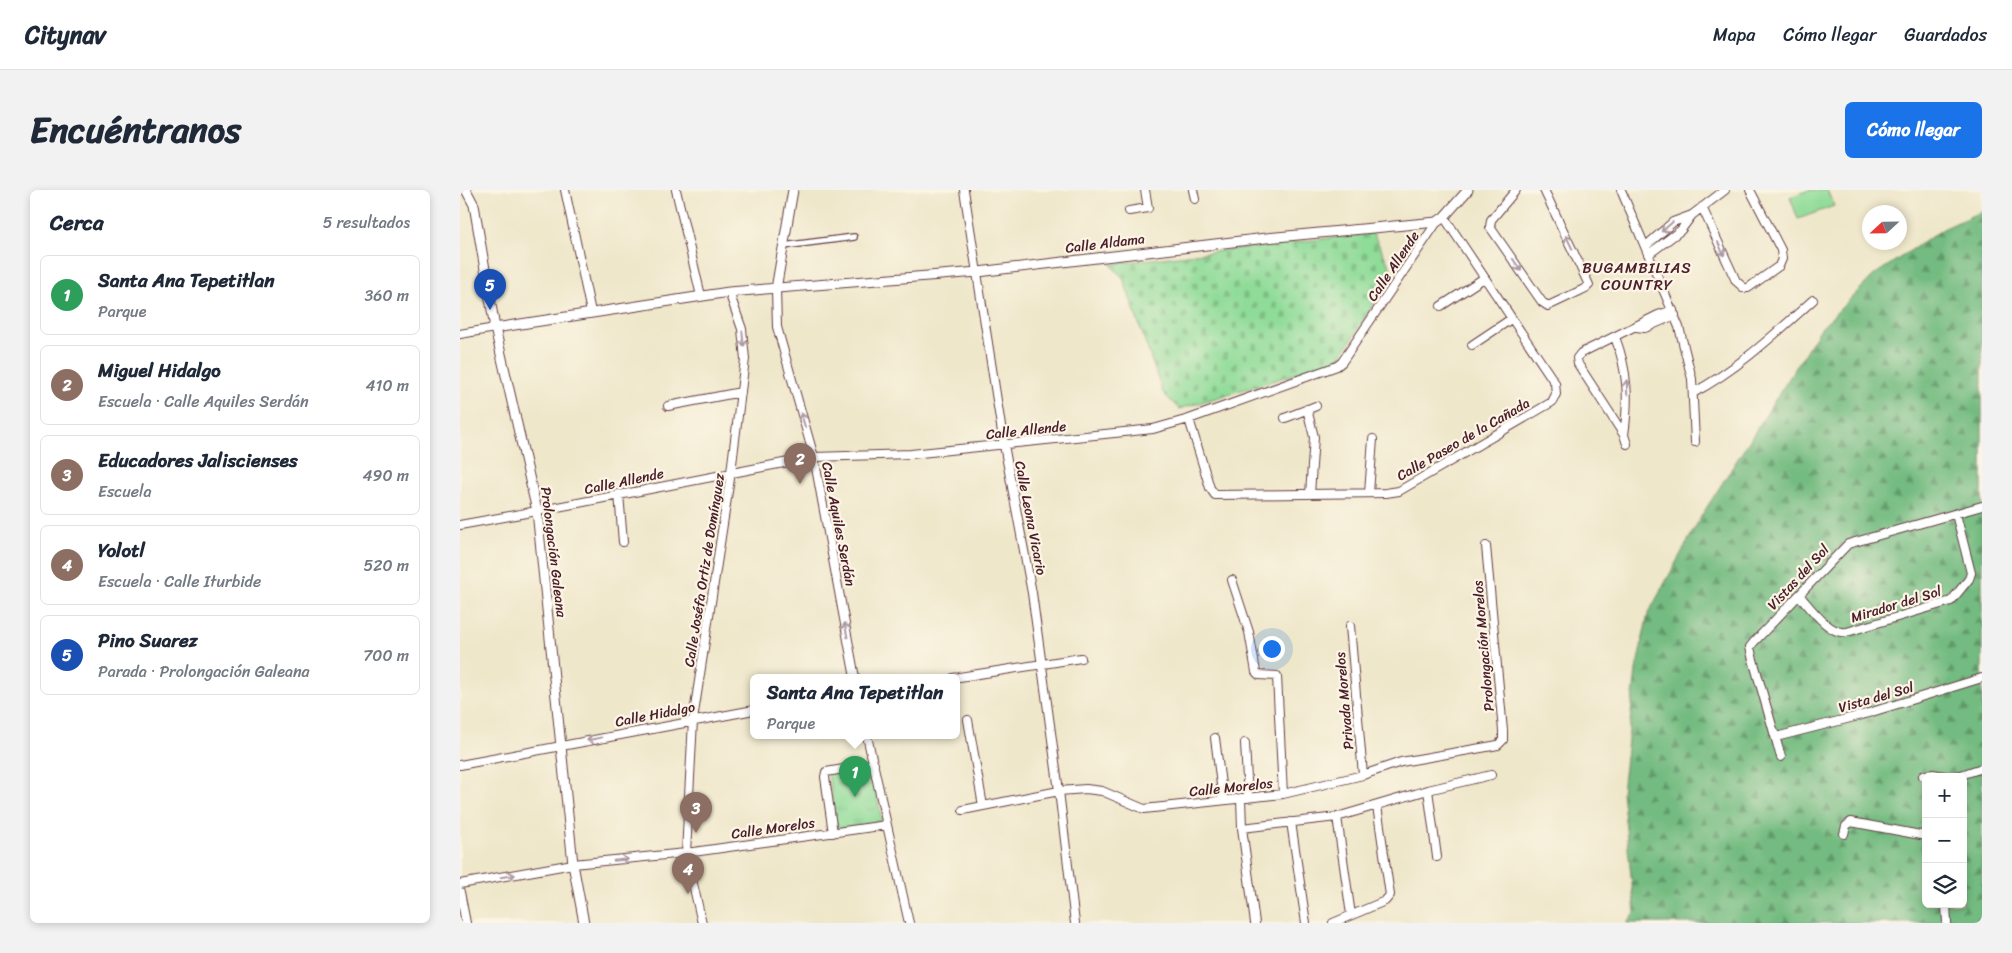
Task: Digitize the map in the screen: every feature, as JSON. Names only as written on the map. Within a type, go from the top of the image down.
[{"type":"street","name":"Prolongación Galeana","points":[[466,190],[474,205],[495,328],[537,512],[573,864],[584,923]]},
{"type":"street","points":[[566,190],[591,312]]},
{"type":"street","points":[[676,190],[701,296]]},
{"type":"street","points":[[776,289],[793,190]]},
{"type":"street","name":"Calle Leona Vicario","points":[[964,190],[1004,445],[1032,593],[1075,923]]},
{"type":"street","points":[[1129,211],[1148,208],[1145,190]]},
{"type":"street","points":[[1194,190],[1195,200]]},
{"type":"street","points":[[1441,220],[1468,190]]},
{"type":"street","points":[[1516,190],[1491,220],[1490,227],[1542,302],[1548,306],[1589,285],[1544,190]]},
{"type":"street","points":[[1621,190],[1674,313],[1686,353],[1693,393],[1696,442]]},
{"type":"street","points":[[1647,250],[1681,230],[1692,215],[1725,190]]},
{"type":"street","points":[[1702,207],[1736,281],[1744,288],[1748,288],[1779,266],[1782,259],[1781,250],[1750,190]]},
{"type":"street","name":"Calle Aldama","points":[[495,328],[729,292],[978,272],[1266,238],[1441,220]]},
{"type":"street","name":"Calle Paseo de la Cañada","points":[[1189,419],[1210,488],[1215,495],[1386,493],[1399,491],[1552,402],[1556,394],[1555,383],[1484,278],[1441,220]]},
{"type":"street","name":"Calle Allende","points":[[460,525],[537,512],[619,494],[814,457],[911,454],[1004,445],[1152,429],[1189,419],[1336,366],[1342,362],[1441,220]]},
{"type":"street","points":[[784,246],[854,237]]},
{"type":"street","points":[[1441,306],[1484,278]]},
{"type":"street","name":"Calle Aquiles Serdán","points":[[776,289],[777,327],[814,457],[854,674]]},
{"type":"street","name":"Calle Joséfa Ortiz de Domínguez","points":[[702,923],[686,853],[693,720],[731,472],[745,359],[742,329],[729,292]]},
{"type":"street","points":[[1693,393],[1711,384],[1736,366],[1813,300]]},
{"type":"street","points":[[1624,435],[1577,360],[1582,353],[1658,315],[1674,313]]},
{"type":"street","points":[[1472,345],[1511,319]]},
{"type":"street","points":[[460,334],[495,328]]},
{"type":"street","points":[[1616,337],[1623,358],[1627,382],[1624,435],[1626,444]]},
{"type":"street","points":[[668,406],[741,392]]},
{"type":"street","points":[[1285,418],[1316,406]]},
{"type":"street","points":[[1307,409],[1314,437],[1310,494]]},
{"type":"street","points":[[1369,493],[1373,439]]},
{"type":"street","points":[[619,494],[623,542]]},
{"type":"street","name":"Vistas del Sol","points":[[1781,757],[1750,647],[1848,544],[1982,506]]},
{"type":"street","name":"Mirador del Sol","points":[[1799,595],[1830,628],[1838,633],[1953,600],[1969,579],[1971,573],[1956,514]]},
{"type":"street","name":"Prolongación Morelos","points":[[1486,546],[1503,731],[1501,743]]},
{"type":"street","points":[[1232,580],[1249,632],[1256,672],[1259,675],[1277,676],[1283,794]]},
{"type":"street","name":"Privada Morelos","points":[[1350,626],[1363,774]]},
{"type":"street","points":[[960,677],[1081,658]]},
{"type":"street","name":"Vista del Sol","points":[[1776,737],[1862,715],[1982,678]]},
{"type":"street","name":"Calle Hidalgo","points":[[460,764],[750,711]]},
{"type":"street","points":[[968,720],[983,806]]},
{"type":"street","points":[[1215,738],[1223,800]]},
{"type":"street","points":[[869,739],[909,923]]},
{"type":"street","points":[[1245,743],[1242,828],[1255,923]]},
{"type":"street","name":"Calle Morelos","points":[[963,810],[1059,791],[1086,789],[1098,790],[1144,809],[1283,794],[1363,774],[1401,762],[1494,746],[1501,743]]},
{"type":"street","points":[[833,833],[825,777],[826,772],[874,764]]},
{"type":"street","points":[[1967,774],[1982,770]]},
{"type":"street","points":[[1242,828],[1337,816],[1428,790],[1491,775]]},
{"type":"street","points":[[1428,790],[1437,857]]},
{"type":"street","points":[[1333,923],[1385,901],[1390,895],[1377,806]]},
{"type":"street","points":[[1337,816],[1351,915]]},
{"type":"street","points":[[1291,822],[1306,923]]},
{"type":"street","points":[[1844,834],[1846,826],[1851,822],[1922,835]]},
{"type":"street","name":"Calle Morelos","points":[[460,884],[573,864],[686,853],[887,825]]},
{"type":"street","points":[[460,892],[466,923]]},
{"type":"street","points":[[1946,908],[1947,923]]},
{"type":"green space","points":[[1809,190],[1827,190],[1834,206],[1798,219],[1790,197]]},
{"type":"green space","points":[[1982,211],[1982,923],[1627,923],[1635,913],[1622,792],[1636,670],[1648,614],[1702,515],[1821,328],[1874,275],[1943,229]]},
{"type":"green space","points":[[1373,233],[1393,273],[1338,361],[1179,409],[1163,393],[1123,278],[1110,264]]},
{"type":"green space","points":[[871,766],[882,821],[837,829],[828,773]]},
{"type":"place","name":"Pino Suarez","points":[[490,310]]},
{"type":"place","name":"Miguel Hidalgo","points":[[800,484]]},
{"type":"place","name":"Santa Ana Tepetitlan","points":[[855,797]]},
{"type":"place","name":"Educadores Jaliscienses","points":[[696,833]]},
{"type":"place","name":"Yolotl","points":[[688,894]]},
{"type":"district","name":"BUGAMBILIAS COUNTRY","points":[[1637,276]]}]
